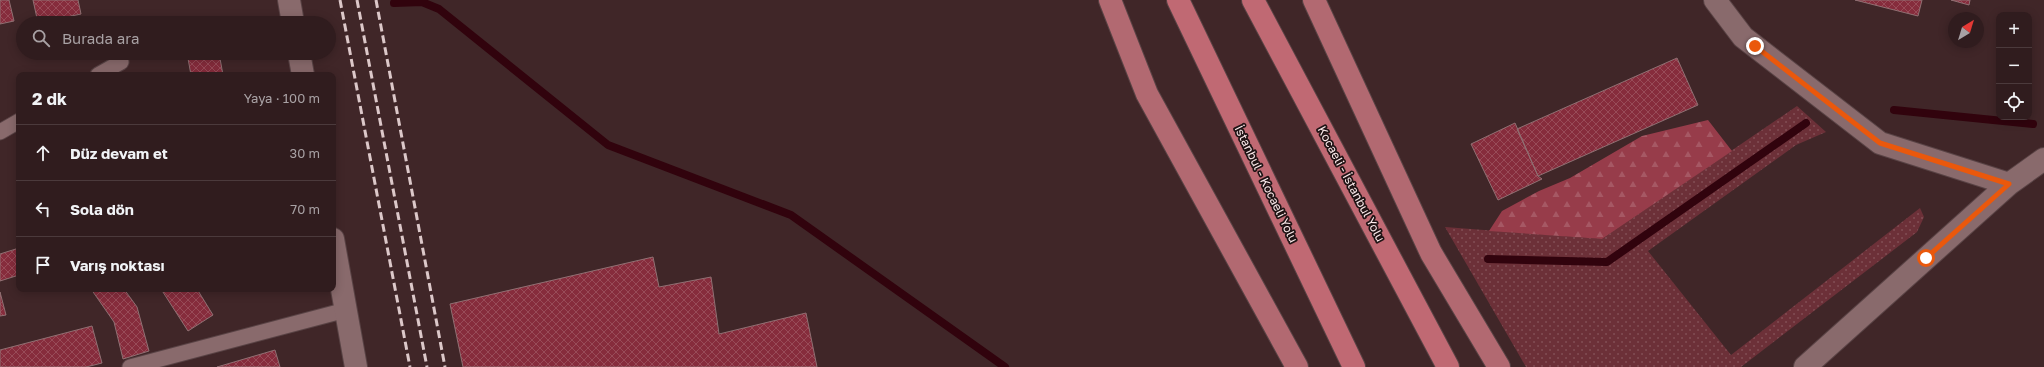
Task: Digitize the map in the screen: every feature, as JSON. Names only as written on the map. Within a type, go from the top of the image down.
[{"type":"highway","name":"İstanbul - Kocaeli Yolu","points":[[1178,0],[1354,367]]},
{"type":"highway","name":"Kocaeli - İstanbul Yolu","points":[[1253,0],[1448,367]]},
{"type":"main road","points":[[1110,0],[1147,94],[1297,367]]},
{"type":"main road","points":[[1314,0],[1431,253],[1499,367]]},
{"type":"street","points":[[289,0],[292,16]]},
{"type":"street","points":[[1715,0],[1743,37],[1880,143],[2009,184]]},
{"type":"street","points":[[300,60],[302,72]]},
{"type":"street","points":[[1805,367],[2009,184],[2044,159]]},
{"type":"street","points":[[336,255],[356,367]]},
{"type":"lane","points":[[103,72],[120,62]]},
{"type":"lane","points":[[0,132],[16,123]]},
{"type":"lane","points":[[130,367],[346,310]]},
{"type":"shaded area","points":[[1797,106],[1826,132],[1796,145],[1648,251],[1731,355],[1920,208],[1924,217],[1917,232],[1741,367],[1526,367],[1445,227],[1602,239]]},
{"type":"green space","points":[[1708,120],[1732,151],[1602,239],[1489,231],[1502,211],[1539,191],[1570,178],[1642,136]]},
{"type":"building","points":[[0,0],[9,0],[14,21],[0,24]]},
{"type":"building","points":[[33,0],[78,0],[81,14],[71,16],[36,16]]},
{"type":"building","points":[[1855,0],[1922,0],[1918,16]]},
{"type":"building","points":[[1951,0],[1970,0],[1969,5]]},
{"type":"building","points":[[1677,58],[1698,105],[1538,176],[1517,129]]},
{"type":"building","points":[[188,60],[220,60],[222,72],[190,72]]},
{"type":"building","points":[[1515,123],[1538,176],[1542,179],[1498,200],[1471,144]]},
{"type":"building","points":[[16,249],[16,276],[0,281],[0,254]]},
{"type":"building","points":[[653,257],[659,287],[711,277],[719,334],[806,313],[817,367],[463,367],[450,304]]},
{"type":"building","points":[[0,292],[6,315],[0,316]]},
{"type":"building","points":[[93,292],[126,292],[137,307],[149,351],[123,359],[114,322]]},
{"type":"building","points":[[163,292],[199,292],[213,315],[188,331]]},
{"type":"building","points":[[92,326],[102,363],[86,367],[0,367],[0,350]]},
{"type":"building","points":[[275,350],[280,367],[217,367]]},
{"type":"waterway","points":[[394,3],[422,2],[439,9],[608,145],[791,215],[1005,367]]},
{"type":"waterway","points":[[1894,110],[2033,124]]},
{"type":"waterway","points":[[1488,259],[1607,262],[1806,123]]},
{"type":"railway","points":[[340,0],[410,367]]},
{"type":"railway","points":[[357,0],[427,367]]},
{"type":"railway","points":[[376,0],[445,367]]},
{"type":"route","points":[[1755,46],[1880,143],[2009,184],[1926,258]]}]
